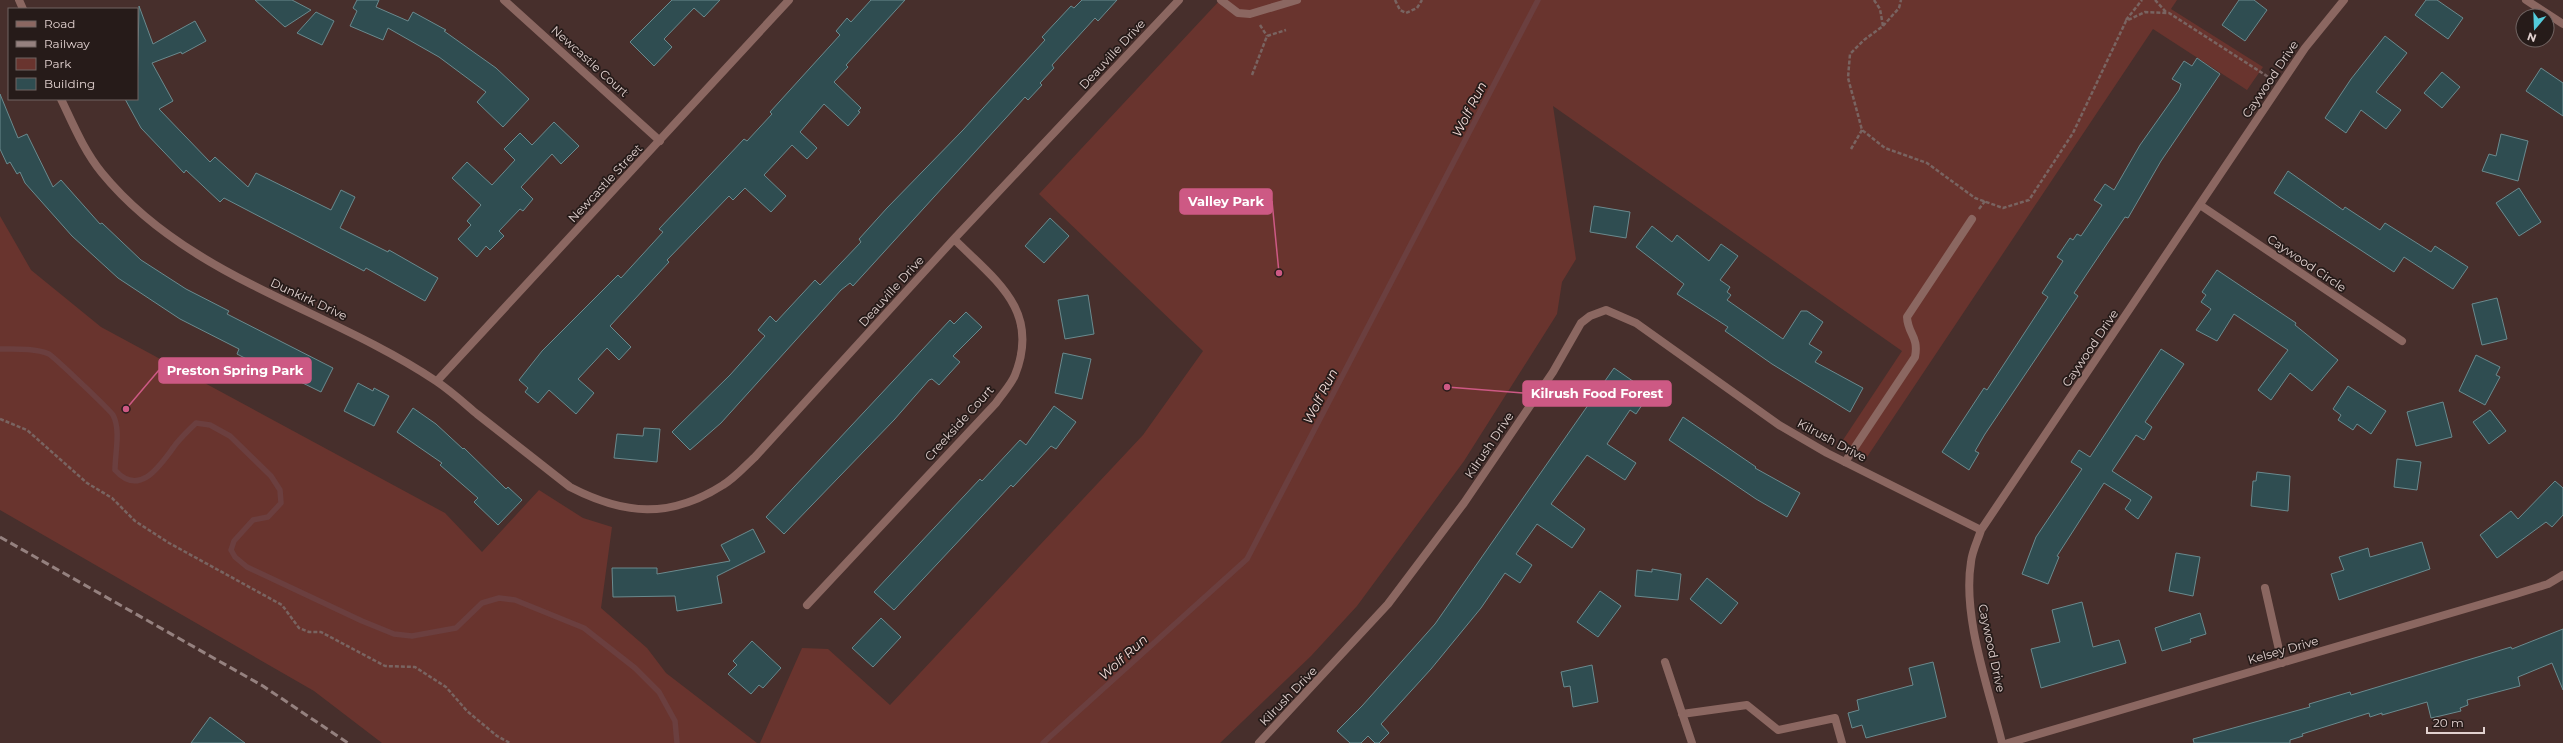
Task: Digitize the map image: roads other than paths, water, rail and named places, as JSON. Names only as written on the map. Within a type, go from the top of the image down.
[{"type":"street","name":"Newcastle Court","points":[[504,0],[660,141]]},
{"type":"street","name":"Newcastle Street","points":[[437,382],[789,0]]},
{"type":"street","name":"Deauville Drive","points":[[580,492],[620,507],[647,510],[673,507],[698,499],[724,485],[755,457],[954,239],[1179,0]]},
{"type":"street","points":[[1221,0],[1238,13],[1250,14],[1297,0]]},
{"type":"street","name":"Caywood Drive","points":[[2002,743],[1971,618],[1968,589],[1971,561],[1981,530],[2305,48],[2344,0]]},
{"type":"street","points":[[2526,0],[2563,24]]},
{"type":"street","name":"Dunkirk Drive","points":[[61,100],[80,140],[101,172],[125,200],[155,225],[185,247],[223,270],[340,326],[437,382],[543,467],[580,492]]},
{"type":"street","name":"Caywood Circle","points":[[2200,205],[2402,341]]},
{"type":"street","points":[[1845,462],[1915,357],[1917,345],[1907,325],[1907,318],[1972,219]]},
{"type":"street","name":"Creekside Court","points":[[808,605],[996,403],[1014,376],[1021,353],[1023,331],[1018,312],[1010,296],[954,239]]},
{"type":"street","name":"Kilrush Drive","points":[[1259,743],[1388,604],[1464,503],[1553,372],[1573,335],[1590,316],[1606,310],[1636,323],[1779,425],[1845,462],[1981,530]]},
{"type":"street","name":"Kelsey Drive","points":[[2008,743],[2516,594],[2548,584],[2563,575]]},
{"type":"street","points":[[2265,588],[2282,663]]},
{"type":"street","points":[[1664,662],[1692,743]]},
{"type":"street","points":[[1682,714],[1747,705],[1778,730],[1835,718],[1842,743]]},
{"type":"waterway","name":"Wolf Run","points":[[1043,743],[1247,559],[1538,0]]},
{"type":"waterway","points":[[0,349],[31,350],[49,354],[113,415],[117,428],[115,470],[124,478],[132,481],[140,480],[148,476],[155,470],[178,441],[196,423],[210,425],[230,436],[271,476],[280,490],[281,503],[268,517],[253,520],[234,541],[231,550],[235,557],[247,567],[362,621],[394,634],[412,636],[456,628],[482,603],[499,598],[515,600],[584,628],[635,668],[659,692],[675,721],[677,743]]},
{"type":"railway","points":[[0,537],[263,686],[348,743]]},
{"type":"place","name":"Valley Park","points":[[1279,273]]},
{"type":"place","name":"Kilrush Food Forest","points":[[1447,387]]},
{"type":"place","name":"Preston Spring Park","points":[[126,409]]}]
